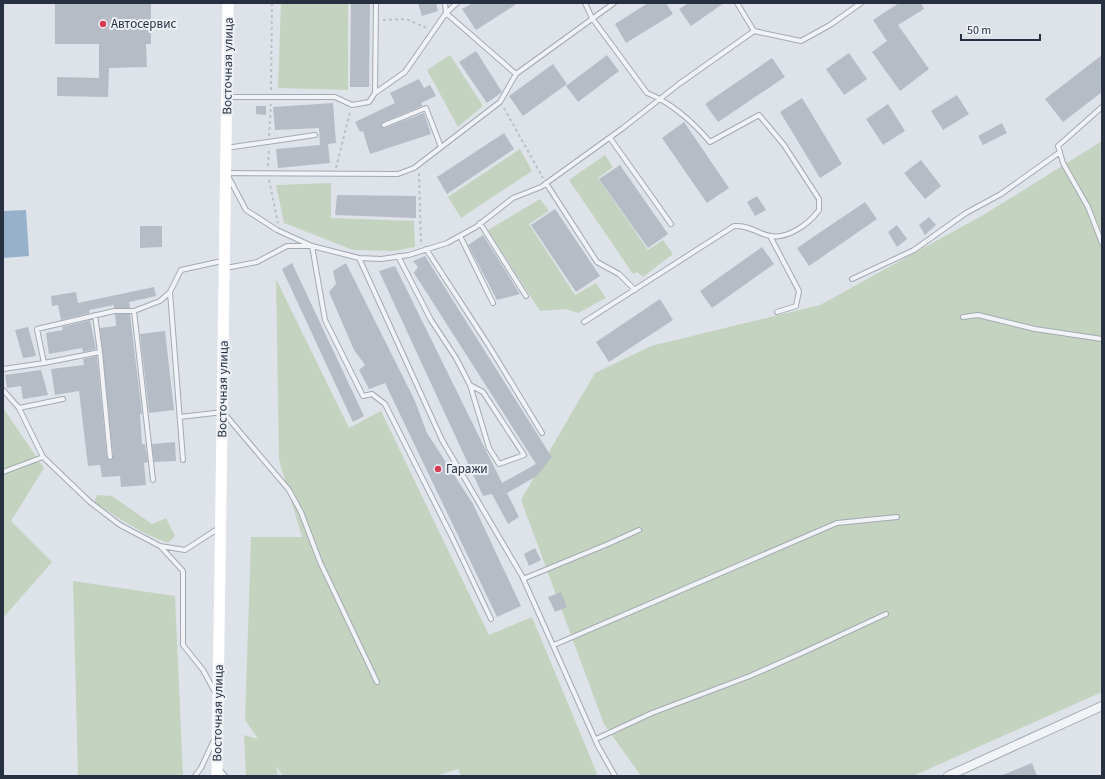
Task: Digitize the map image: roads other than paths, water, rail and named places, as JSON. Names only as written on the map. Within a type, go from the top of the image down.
[{"type":"main road","name":"Восточная улица","points":[[217,772],[228,3]]},
{"type":"street","points":[[948,776],[1102,706]]},
{"type":"lane","points":[[375,93],[376,3]]},
{"type":"lane","points":[[445,3],[446,13],[516,74]]},
{"type":"lane","points":[[227,97],[335,97],[352,105],[369,102],[375,93],[405,72],[446,13],[457,3]]},
{"type":"lane","points":[[584,322],[734,226],[745,226],[770,236],[784,236],[813,219],[819,210],[818,199],[779,139],[759,115],[710,142],[693,122],[661,99],[647,93],[592,18],[585,3]]},
{"type":"lane","points":[[614,3],[516,74],[500,102],[419,164],[398,174],[268,172],[226,173],[246,210],[280,231],[312,246],[360,258],[381,259],[426,249],[447,243],[460,236],[513,198],[546,183],[610,138],[754,31]]},
{"type":"lane","points":[[737,3],[754,31],[801,41],[830,25],[861,3]]},
{"type":"lane","points":[[1102,107],[1058,146],[1063,163],[1088,207],[1102,243]]},
{"type":"lane","points":[[384,125],[426,108],[441,148]]},
{"type":"lane","points":[[226,148],[315,135]]},
{"type":"lane","points":[[610,138],[624,155],[671,224]]},
{"type":"lane","points":[[852,279],[914,250],[966,213],[1001,194],[1060,152]]},
{"type":"lane","points":[[546,183],[597,262],[619,274],[635,290]]},
{"type":"lane","points":[[480,223],[526,296]]},
{"type":"lane","points":[[460,236],[493,303]]},
{"type":"lane","points":[[770,236],[799,291],[796,306],[777,312]]},
{"type":"lane","points":[[44,363],[37,329],[114,311],[134,311],[143,309],[160,301],[170,292],[182,270],[225,264],[257,262],[287,246],[312,246]]},
{"type":"lane","points":[[312,246],[325,320],[363,396],[372,394],[385,404],[451,535],[491,619]]},
{"type":"lane","points":[[426,249],[489,346],[542,434]]},
{"type":"lane","points":[[398,256],[431,320],[456,358],[470,385],[489,448],[499,464],[524,456],[483,392],[470,385]]},
{"type":"lane","points":[[360,258],[442,440],[523,578],[596,739],[615,776]]},
{"type":"lane","points":[[170,292],[183,460]]},
{"type":"lane","points":[[134,311],[153,480]]},
{"type":"lane","points":[[95,315],[110,457]]},
{"type":"lane","points":[[963,317],[978,315],[1035,329],[1102,339]]},
{"type":"lane","points":[[3,369],[100,352]]},
{"type":"lane","points":[[3,390],[19,408],[43,457],[90,502],[120,525],[160,546],[185,550],[221,527]]},
{"type":"lane","points":[[19,408],[63,399]]},
{"type":"lane","points":[[180,417],[223,412],[289,490],[301,512],[320,562],[377,682]]},
{"type":"lane","points":[[3,472],[43,457]]},
{"type":"lane","points":[[554,645],[837,523],[897,517]]},
{"type":"lane","points":[[523,578],[639,530]]},
{"type":"lane","points":[[160,546],[183,571],[183,645],[203,670],[218,699]]},
{"type":"lane","points":[[596,739],[652,713],[789,659],[886,614]]},
{"type":"lane","points":[[195,776],[201,768],[218,733]]},
{"type":"lane","points":[[217,772],[225,776]]},
{"type":"water","points":[[26,210],[29,256],[3,258],[3,211]]},
{"type":"place","name":"Автосервис","points":[[103,24]]},
{"type":"place","name":"Гаражи","points":[[438,469]]}]
